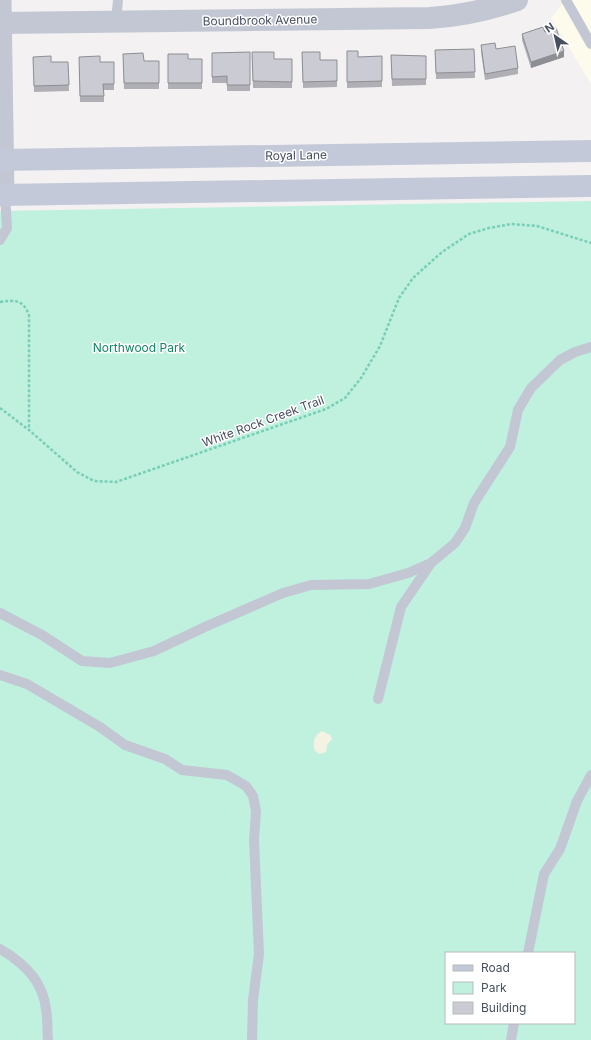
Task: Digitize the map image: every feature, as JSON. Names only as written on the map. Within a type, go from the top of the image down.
[{"type":"main road","name":"Royal Lane","points":[[2,160],[591,151]]},
{"type":"main road","points":[[2,195],[591,186]]},
{"type":"street","points":[[2,0],[2,195]]},
{"type":"street","name":"Boundbrook Avenue","points":[[1,23],[429,18],[457,16],[491,9],[517,0]]},
{"type":"lane","points":[[116,21],[118,0]]},
{"type":"lane","points":[[566,0],[591,44]]},
{"type":"lane","points":[[0,240],[6,228],[2,195]]},
{"type":"lane","points":[[0,613],[42,635],[82,661],[110,663],[154,651],[283,593],[311,585],[369,584],[408,573],[431,563],[455,543],[465,528],[474,503],[510,447],[518,410],[531,388],[560,360],[575,352],[591,347]]},
{"type":"lane","points":[[378,699],[401,607],[413,593],[431,563]]},
{"type":"lane","points":[[0,675],[27,684],[75,712],[124,744],[165,759],[182,770],[227,775],[246,786],[253,796],[256,812],[254,840],[259,954],[253,1000],[252,1040]]},
{"type":"lane","points":[[528,952],[544,874],[560,849],[578,801],[591,775]]},
{"type":"lane","points":[[0,949],[16,958],[37,982],[43,995],[46,1008],[48,1040]]},
{"type":"lane","points":[[511,1040],[514,1024]]},
{"type":"path","name":"White Rock Creek Trail","points":[[0,408],[29,430],[77,472],[94,481],[116,482],[326,409],[345,398],[361,378],[380,346],[399,298],[413,278],[442,252],[469,234],[489,228],[511,224],[537,226],[591,243]]},
{"type":"path","points":[[0,302],[12,300],[19,302],[26,306],[29,315],[29,430]]},
{"type":"shaded area","points":[[573,0],[591,0],[591,84],[551,18],[562,4]]},
{"type":"green space","name":"Northwood Park","points":[[591,201],[591,1040],[0,1040],[0,211]]},
{"type":"sand","points":[[322,731],[330,735],[332,739],[327,745],[326,752],[320,754],[315,751],[314,742],[315,737]]},
{"type":"building","points":[[543,27],[545,32],[556,28],[564,51],[531,62],[522,34]]},
{"type":"building","points":[[495,43],[496,49],[515,46],[518,68],[485,74],[481,45]]},
{"type":"building","points":[[474,49],[475,72],[436,73],[435,50]]},
{"type":"building","points":[[347,51],[358,51],[358,57],[382,56],[382,81],[347,82]]},
{"type":"building","points":[[250,52],[250,85],[227,85],[227,76],[212,77],[212,53]]},
{"type":"building","points":[[252,52],[274,52],[274,59],[292,59],[292,82],[253,81]]},
{"type":"building","points":[[302,52],[320,52],[320,60],[337,60],[337,81],[303,82]]},
{"type":"building","points":[[143,53],[144,61],[159,61],[159,83],[124,83],[123,54]]},
{"type":"building","points":[[168,54],[188,54],[188,59],[202,59],[202,83],[168,83]]},
{"type":"building","points":[[391,55],[426,56],[426,79],[392,79]]},
{"type":"building","points":[[51,56],[51,62],[68,62],[69,85],[34,86],[33,57]]},
{"type":"building","points":[[100,56],[100,62],[114,62],[114,84],[103,84],[104,96],[80,96],[79,57]]}]
